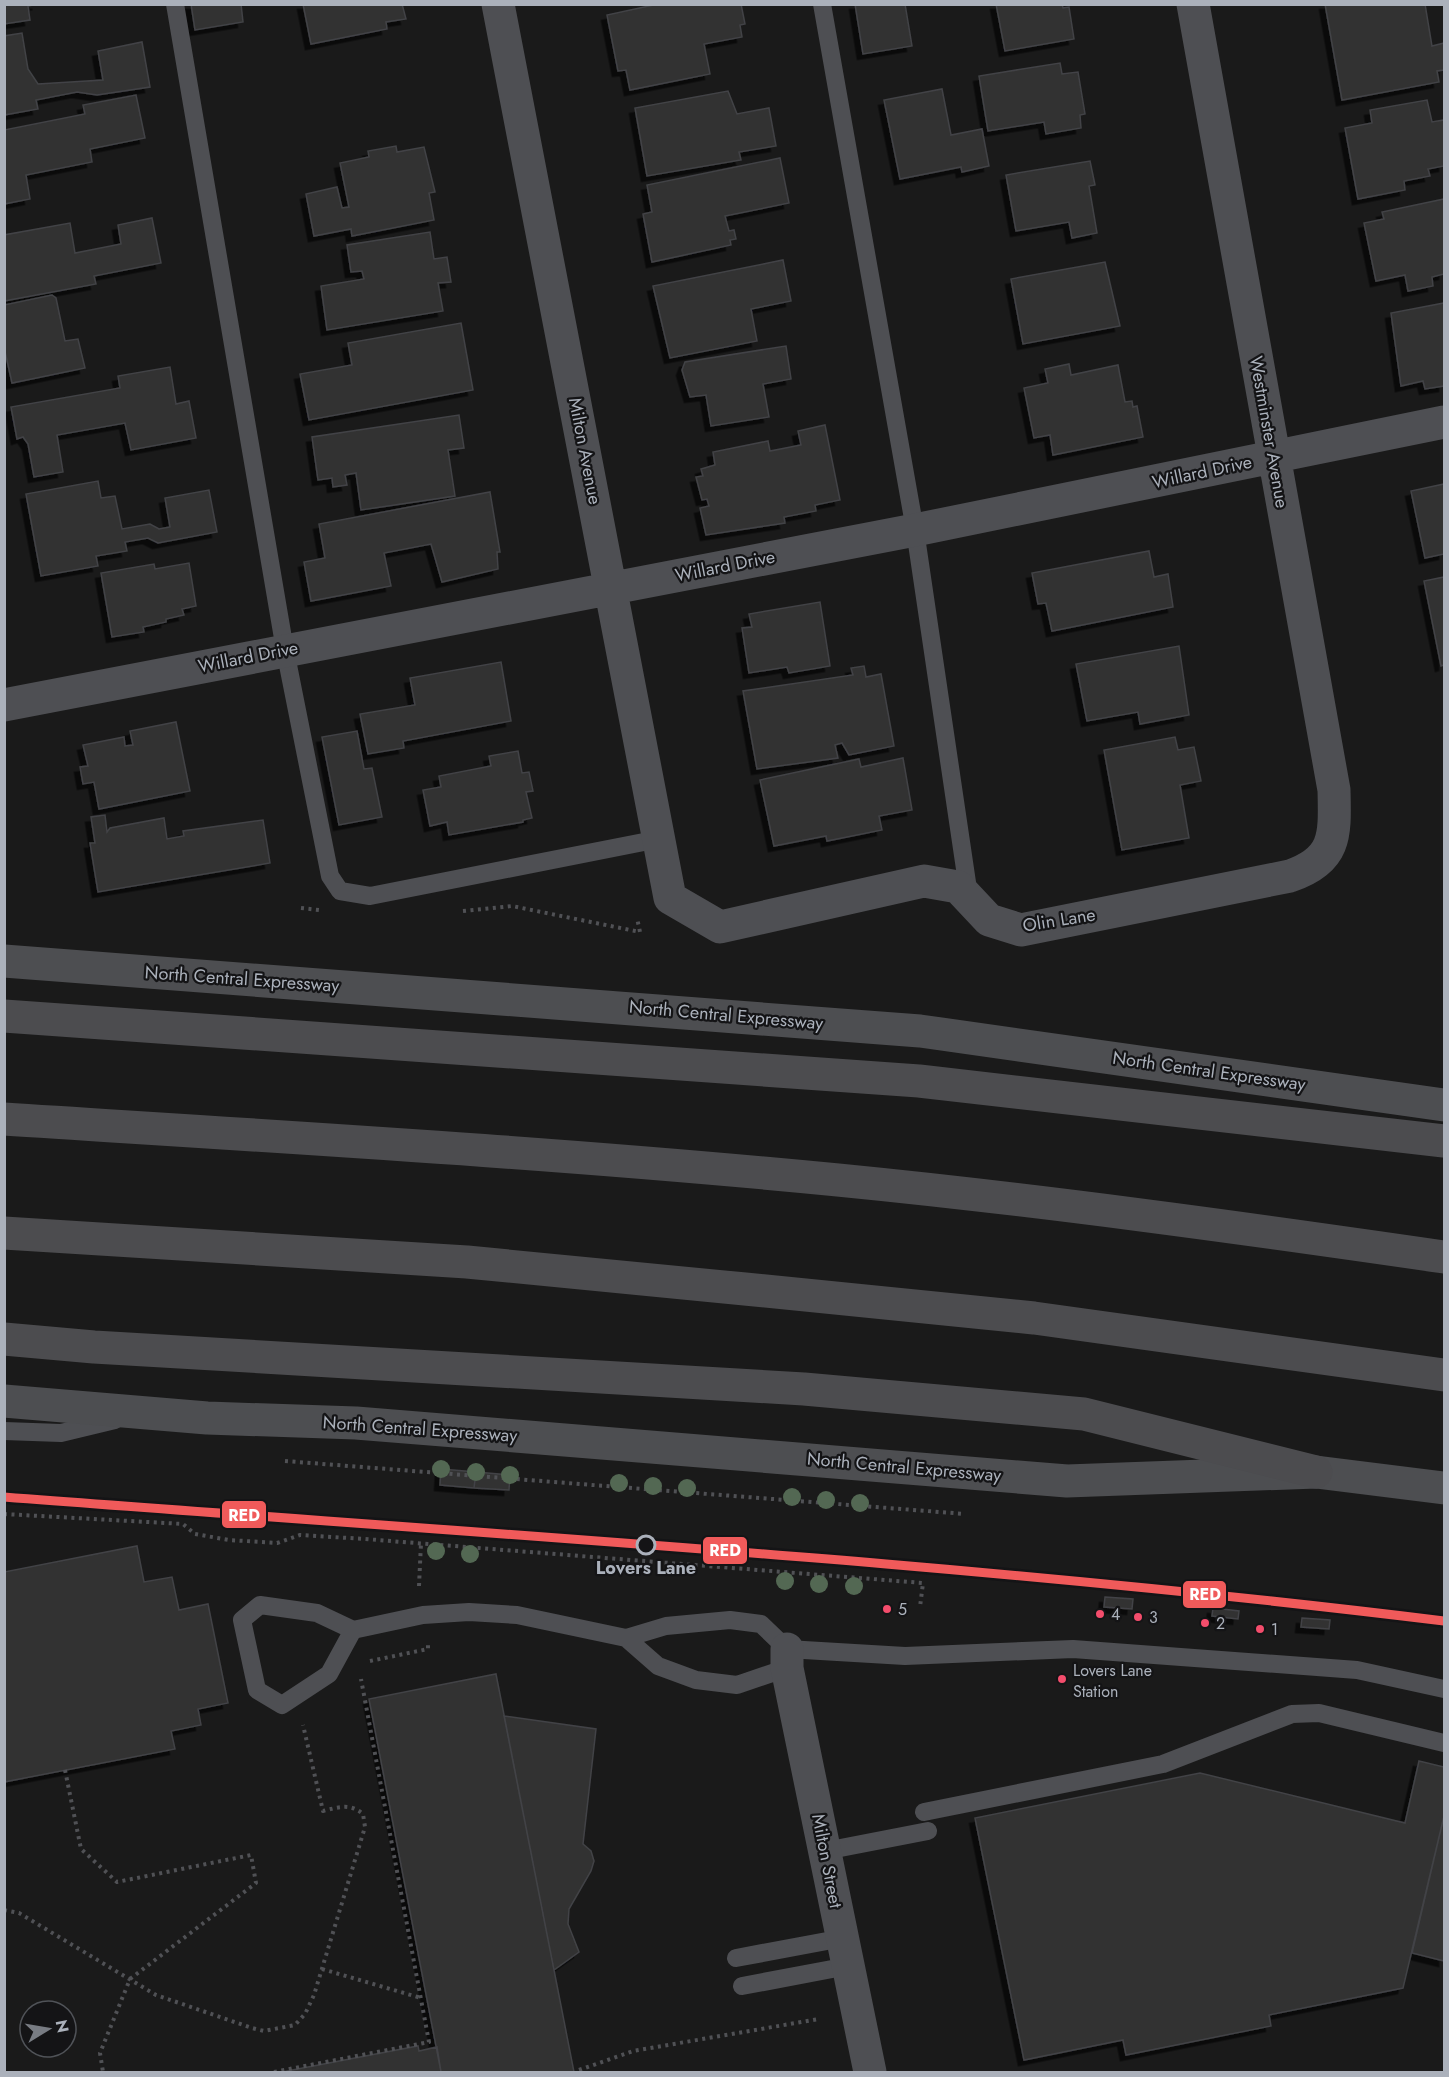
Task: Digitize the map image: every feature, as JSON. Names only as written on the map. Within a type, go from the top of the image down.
[{"type":"highway","points":[[4,1016],[919,1081],[1444,1141]]},
{"type":"highway","points":[[4,1119],[554,1156],[841,1180],[1116,1212],[1444,1257]]},
{"type":"highway","points":[[4,1233],[467,1262],[745,1289],[1034,1318],[1444,1375]]},
{"type":"highway","points":[[4,1339],[804,1389],[1084,1414],[1316,1472]]},
{"type":"main road","name":"North Central Expressway","points":[[4,961],[920,1031],[1444,1105]]},
{"type":"main road","name":"North Central Expressway","points":[[4,1401],[207,1418],[356,1422],[1066,1481],[1316,1472],[1444,1488]]},
{"type":"street","name":"Milton Avenue","points":[[498,4],[670,898]]},
{"type":"street","name":"Westminster Avenue","points":[[1193,4],[1334,790],[1335,826],[1324,858]]},
{"type":"street","name":"Willard Drive","points":[[4,705],[915,530],[1444,422]]},
{"type":"street","name":"Olin Lane","points":[[670,898],[720,927],[924,881],[958,886],[989,920],[1022,930],[1290,876],[1309,869],[1324,858]]},
{"type":"street","name":"Milton Street","points":[[787,1658],[870,2073]]},
{"type":"lane","points":[[175,4],[285,650],[330,876],[340,891],[370,896],[659,839]]},
{"type":"lane","points":[[822,4],[915,530],[969,899]]},
{"type":"lane","points":[[4,1431],[61,1433],[143,1413]]},
{"type":"lane","points":[[353,1630],[329,1674],[282,1705],[257,1690],[242,1620],[260,1605],[317,1613],[353,1630],[423,1616],[469,1612],[517,1615],[626,1638],[666,1626],[730,1620],[761,1624],[787,1658]]},
{"type":"lane","points":[[626,1638],[658,1666],[696,1680],[737,1685],[787,1658],[1073,1649],[1357,1670],[1444,1689]]},
{"type":"lane","points":[[924,1812],[1163,1764],[1292,1714],[1319,1713],[1444,1743]]},
{"type":"lane","points":[[825,1851],[928,1831]]},
{"type":"lane","points":[[736,1958],[845,1952]]},
{"type":"lane","points":[[742,1986],[845,1952]]},
{"type":"path","points":[[457,911],[513,906],[640,932],[636,916]]},
{"type":"path","points":[[301,908],[328,912]]},
{"type":"path","points":[[281,1460],[965,1514]]},
{"type":"path","points":[[4,1514],[183,1524],[195,1534],[229,1540],[277,1543],[300,1536],[421,1543],[923,1582],[920,1607]]},
{"type":"path","points":[[368,1661],[429,1649],[419,1586],[421,1543]]},
{"type":"path","points":[[274,2073],[429,2042],[360,1675]]},
{"type":"path","points":[[4,1910],[19,1913],[156,1995],[264,2031],[295,2025],[305,2014],[322,1969],[365,1827],[363,1814],[355,1807],[341,1806],[323,1811],[297,1695]]},
{"type":"path","points":[[65,1770],[81,1849],[117,1882],[251,1855],[255,1882],[130,1979],[100,2053],[103,2073]]},
{"type":"path","points":[[322,1969],[421,1998]]},
{"type":"path","points":[[579,2070],[633,2051],[819,2019]]},
{"type":"building","points":[[4,4],[38,4],[28,6],[30,20],[4,24]]},
{"type":"building","points":[[191,4],[241,4],[243,22],[195,30]]},
{"type":"building","points":[[303,4],[402,4],[406,19],[386,22],[387,29],[311,44]]},
{"type":"building","points":[[658,4],[741,4],[745,24],[740,25],[742,37],[704,44],[710,74],[630,90],[626,70],[618,71],[607,15]]},
{"type":"building","points":[[855,4],[905,4],[912,46],[863,54]]},
{"type":"building","points":[[996,4],[1062,4],[1063,8],[1069,7],[1074,39],[1005,51]]},
{"type":"building","points":[[1325,4],[1425,4],[1432,46],[1444,43],[1444,70],[1437,71],[1439,82],[1342,100]]},
{"type":"building","points":[[22,33],[28,69],[38,84],[103,80],[98,51],[142,42],[150,87],[97,95],[77,92],[36,100],[38,109],[4,115],[4,36]]},
{"type":"building","points":[[1060,63],[1062,74],[1078,72],[1085,114],[1080,115],[1081,128],[1046,134],[1044,122],[988,131],[979,76]]},
{"type":"building","points":[[942,89],[951,135],[982,129],[989,166],[962,172],[961,167],[900,179],[884,100]]},
{"type":"building","points":[[728,91],[737,114],[769,108],[776,146],[739,152],[741,160],[647,176],[635,108]]},
{"type":"building","points":[[136,95],[145,138],[90,149],[92,162],[26,175],[30,199],[4,204],[4,130],[85,114],[83,105]]},
{"type":"building","points":[[1427,100],[1432,122],[1444,120],[1444,166],[1428,169],[1430,176],[1404,181],[1405,190],[1358,199],[1345,128],[1372,123],[1370,110]]},
{"type":"building","points":[[396,146],[397,152],[424,147],[435,192],[429,193],[434,220],[352,236],[351,229],[314,236],[306,194],[337,187],[342,208],[349,207],[340,163],[369,157],[368,151]]},
{"type":"building","points":[[780,158],[789,203],[725,216],[729,231],[734,230],[736,239],[730,240],[731,245],[652,262],[643,214],[652,212],[647,185]]},
{"type":"building","points":[[1090,161],[1095,185],[1089,186],[1097,233],[1072,238],[1069,222],[1016,231],[1006,175]]},
{"type":"building","points":[[1444,199],[1444,274],[1432,277],[1433,286],[1408,291],[1405,275],[1376,281],[1364,223],[1384,219],[1382,212]]},
{"type":"building","points":[[152,218],[161,263],[94,276],[96,284],[4,301],[4,235],[70,223],[75,253],[121,244],[118,225]]},
{"type":"building","points":[[430,232],[434,259],[447,257],[451,282],[438,283],[443,311],[327,330],[321,286],[364,279],[362,271],[351,272],[347,245]]},
{"type":"building","points":[[783,260],[791,301],[751,309],[757,341],[670,358],[653,286]]},
{"type":"building","points":[[1105,262],[1120,326],[1023,344],[1011,279]]},
{"type":"building","points":[[52,295],[56,298],[65,341],[78,339],[85,368],[12,383],[4,347],[4,305]]},
{"type":"building","points":[[1444,303],[1444,386],[1425,389],[1423,381],[1401,386],[1391,313]]},
{"type":"building","points":[[461,323],[473,390],[309,420],[300,374],[352,365],[348,343]]},
{"type":"building","points":[[786,346],[791,379],[763,384],[769,417],[711,426],[706,395],[690,397],[682,370],[685,362]]},
{"type":"building","points":[[1069,364],[1071,375],[1118,365],[1125,402],[1132,401],[1133,407],[1137,406],[1143,437],[1053,455],[1050,435],[1034,438],[1024,388],[1048,383],[1045,369]]},
{"type":"building","points":[[170,367],[176,404],[189,401],[196,438],[131,450],[125,423],[57,435],[63,472],[34,477],[28,444],[23,437],[17,439],[11,407],[120,388],[118,376]]},
{"type":"building","points":[[459,415],[464,448],[448,450],[455,496],[361,510],[356,473],[345,475],[347,485],[333,487],[332,478],[318,480],[312,437]]},
{"type":"building","points":[[825,425],[840,500],[815,505],[816,511],[784,517],[785,523],[706,535],[700,508],[709,506],[707,499],[702,500],[696,477],[703,476],[701,469],[715,465],[713,452],[768,441],[770,451],[801,445],[798,431]]},
{"type":"building","points":[[98,481],[101,498],[115,496],[122,529],[150,524],[159,529],[170,527],[165,498],[209,490],[217,532],[158,543],[148,538],[125,542],[127,551],[96,556],[98,566],[41,576],[26,494]]},
{"type":"building","points":[[1444,484],[1444,554],[1425,558],[1411,491]]},
{"type":"building","points":[[490,492],[500,552],[497,552],[498,569],[442,582],[431,544],[384,553],[391,586],[311,601],[304,562],[325,558],[319,524]]},
{"type":"building","points":[[1149,551],[1154,577],[1168,574],[1173,607],[1052,631],[1046,603],[1038,604],[1032,573]]},
{"type":"building","points":[[189,563],[196,606],[182,609],[184,615],[143,627],[144,632],[112,637],[101,573],[154,564],[155,569]]},
{"type":"building","points":[[1444,577],[1444,665],[1441,666],[1424,581]]},
{"type":"building","points":[[820,602],[830,666],[789,673],[787,667],[749,673],[742,628],[752,627],[749,614]]},
{"type":"building","points":[[1179,646],[1189,715],[1140,724],[1138,712],[1087,721],[1076,664]]},
{"type":"building","points":[[501,662],[511,721],[403,741],[404,748],[368,754],[360,714],[415,705],[410,678]]},
{"type":"building","points":[[864,666],[866,677],[881,674],[894,746],[849,755],[842,743],[835,745],[838,758],[757,769],[743,691],[853,675],[851,668]]},
{"type":"building","points":[[176,722],[190,791],[99,809],[94,782],[83,784],[80,767],[88,766],[83,745],[124,737],[125,746],[133,745],[130,731]]},
{"type":"building","points":[[357,731],[364,769],[372,768],[382,817],[339,825],[322,737]]},
{"type":"building","points":[[1175,737],[1178,750],[1194,747],[1201,781],[1180,785],[1189,838],[1122,850],[1104,750]]},
{"type":"building","points":[[518,751],[522,773],[529,772],[533,791],[526,792],[532,818],[523,820],[523,822],[449,835],[447,822],[430,826],[423,790],[441,787],[439,776],[491,766],[489,756]]},
{"type":"building","points":[[903,758],[912,810],[879,816],[882,830],[827,841],[826,836],[774,846],[760,780],[859,759],[861,767]]},
{"type":"building","points":[[105,815],[107,832],[110,828],[164,818],[167,839],[184,836],[183,831],[263,820],[270,863],[98,892],[90,843],[95,843],[91,817]]},
{"type":"building","points":[[441,1469],[476,1472],[474,1488],[440,1485]]},
{"type":"building","points":[[476,1472],[510,1475],[509,1490],[474,1488]]},
{"type":"building","points":[[137,1546],[144,1582],[172,1577],[179,1610],[208,1604],[228,1703],[198,1709],[201,1725],[171,1731],[175,1749],[4,1782],[4,1572]]},
{"type":"building","points":[[1105,1597],[1133,1599],[1132,1609],[1104,1607]]},
{"type":"building","points":[[1213,1608],[1239,1611],[1238,1619],[1212,1616]]},
{"type":"building","points":[[1302,1618],[1330,1620],[1329,1629],[1301,1627]]},
{"type":"building","points":[[496,1674],[574,2072],[441,2072],[369,1699]]},
{"type":"building","points":[[504,1716],[596,1729],[583,1844],[591,1851],[594,1861],[591,1871],[569,1909],[568,1924],[579,1952],[554,1970]]},
{"type":"building","points":[[1419,1761],[1444,1767],[1444,1816],[1403,1988],[1269,2015],[1271,2026],[1126,2055],[1123,2040],[1024,2060],[975,1818],[1200,1773],[1405,1823]]},
{"type":"building","points":[[1444,1816],[1444,1961],[1412,1953]]},
{"type":"building","points":[[418,2046],[419,2051],[437,2047],[441,2072],[282,2072]]},
{"type":"transit line","name":"RED","points":[[4,1497],[905,1566],[1265,1600],[1444,1621]]},
{"type":"place","name":"Lovers Lane","points":[[646,1545]]},
{"type":"place","name":"5","points":[[887,1609]]},
{"type":"place","name":"4","points":[[1100,1614]]},
{"type":"place","name":"3","points":[[1138,1617]]},
{"type":"place","name":"2","points":[[1205,1623]]},
{"type":"place","name":"1","points":[[1260,1629]]},
{"type":"place","name":"Lovers Lane Station","points":[[1062,1679]]}]
